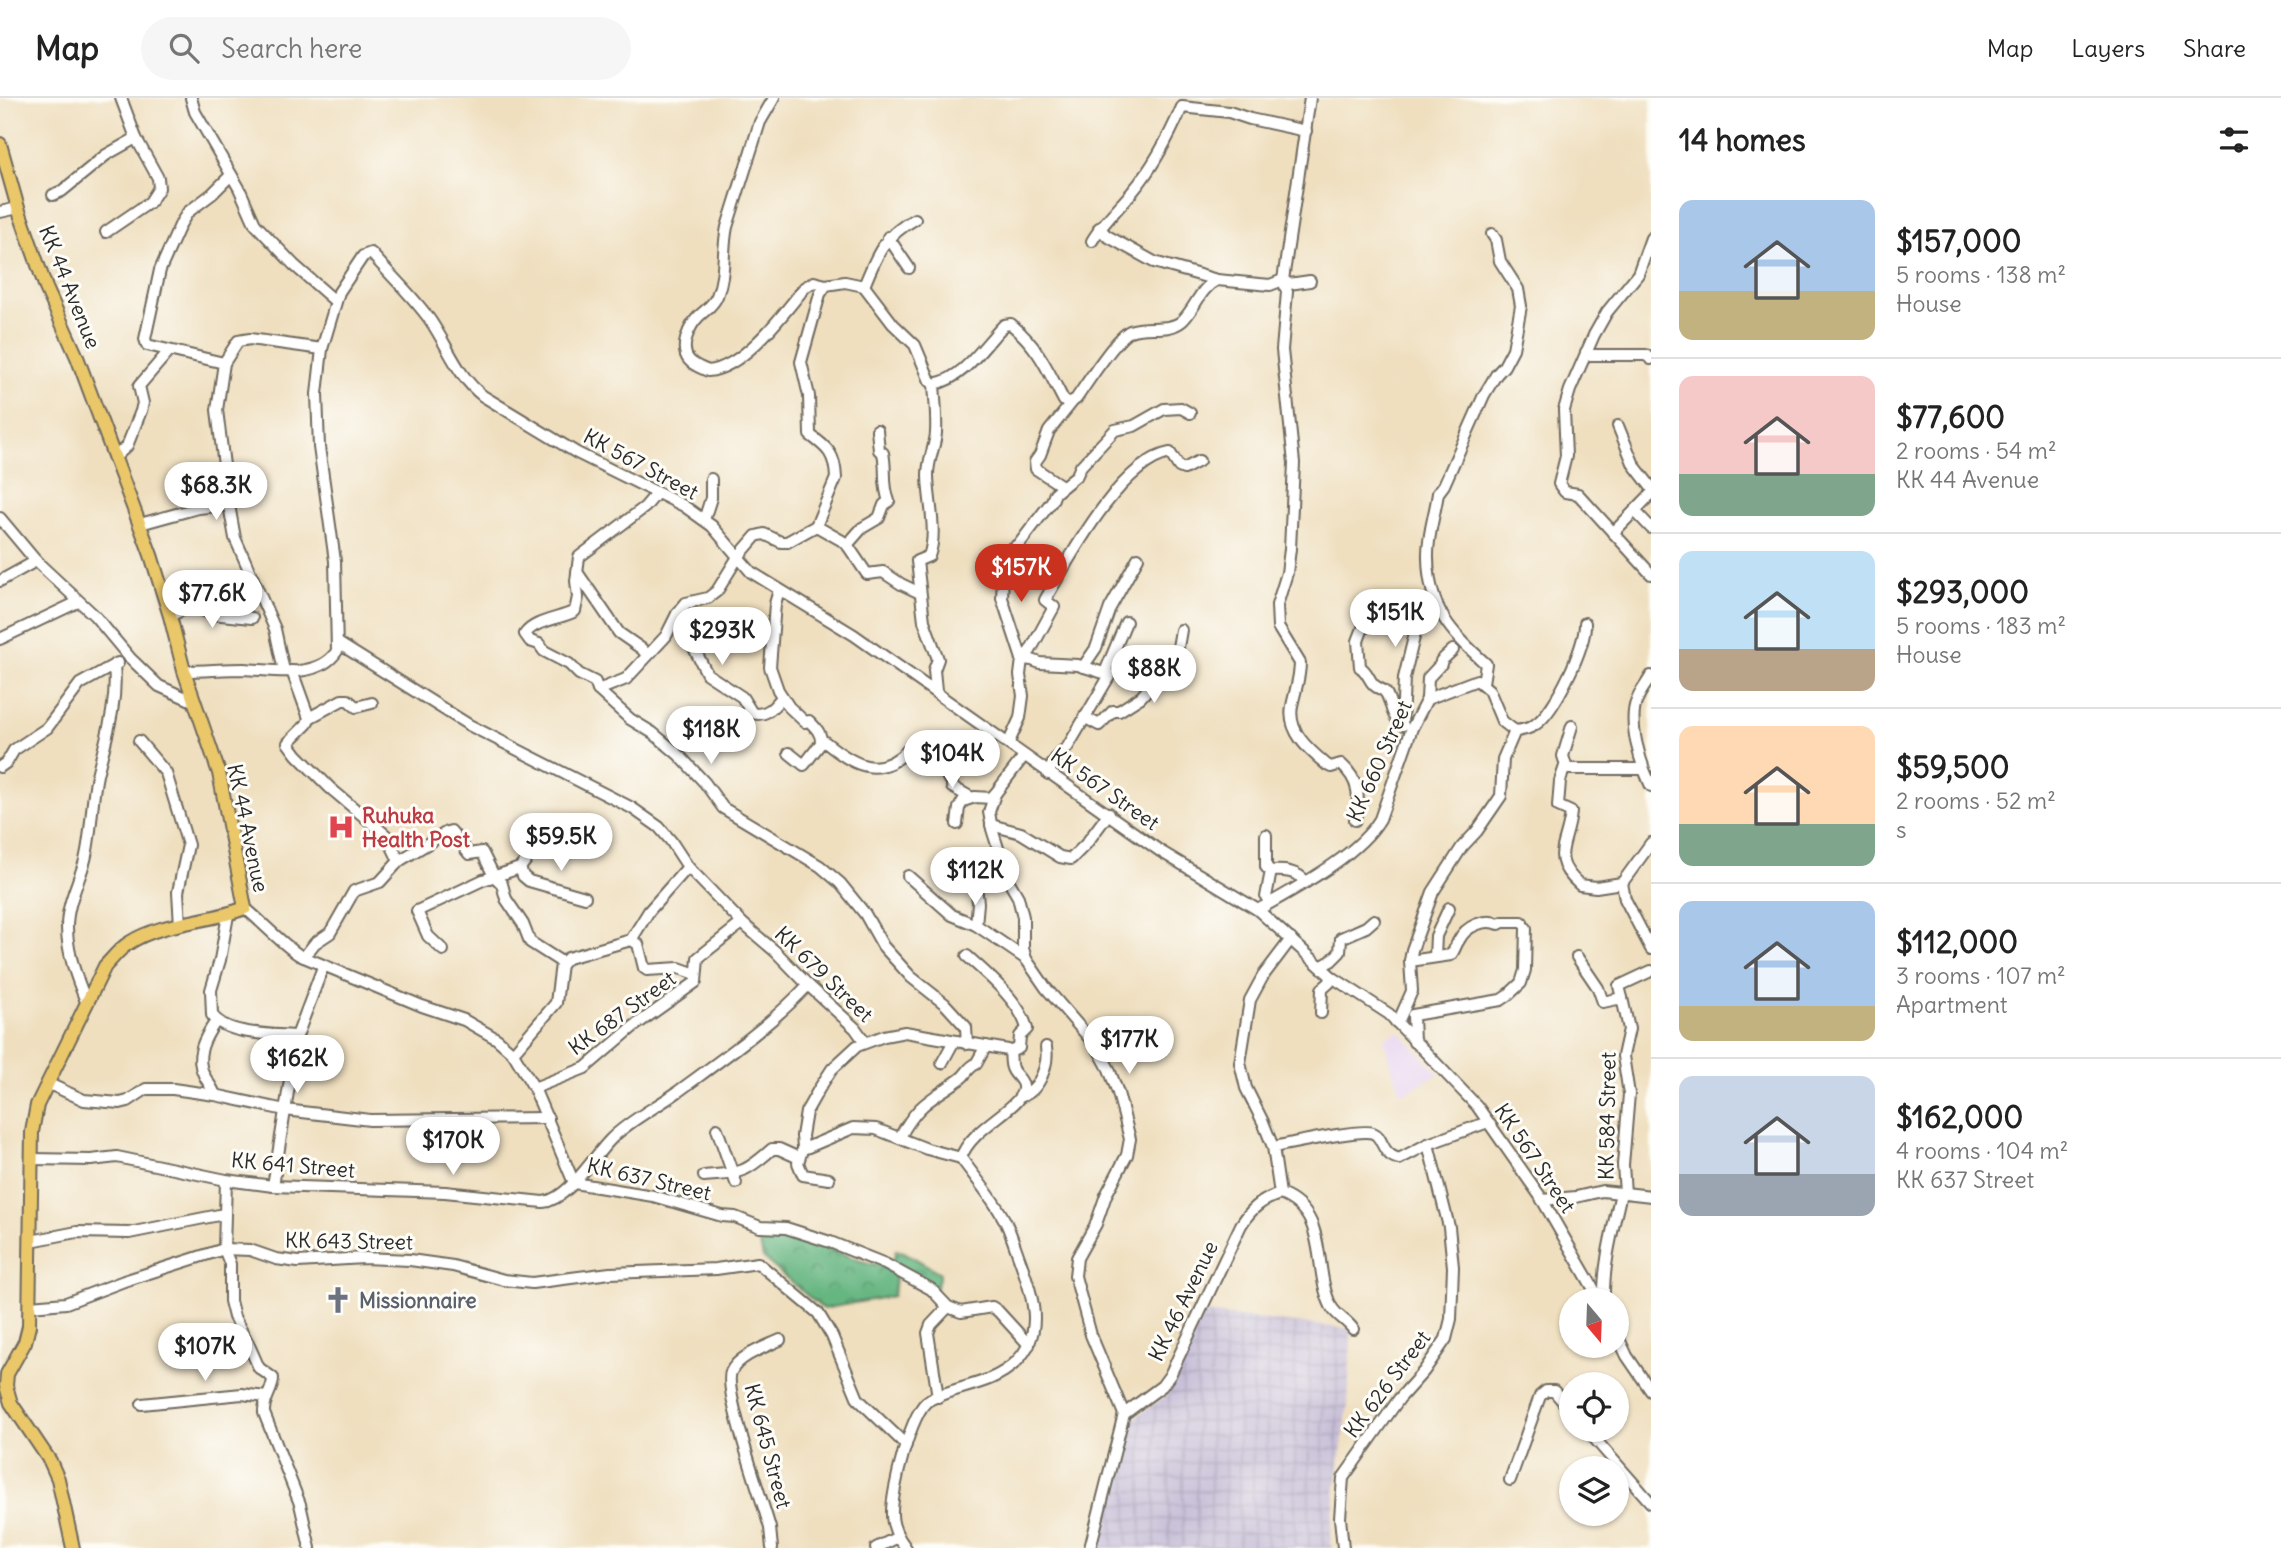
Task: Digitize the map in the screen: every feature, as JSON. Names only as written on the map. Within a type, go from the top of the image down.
[{"type":"main road","name":"KK 44 Avenue","points":[[0,144],[18,208],[46,288],[77,357],[115,457],[170,617],[184,671],[219,773],[245,908],[228,915],[150,933],[129,943],[106,966],[37,1105],[32,1132],[29,1326],[24,1342],[7,1374],[6,1386],[11,1403],[50,1461],[58,1479],[73,1548]]},
{"type":"street","points":[[106,232],[150,202],[159,188],[155,172],[136,138],[121,98]]},
{"type":"street","points":[[184,671],[288,671],[317,667],[331,659],[337,651],[338,643],[335,561],[319,447],[317,394],[322,349],[335,301],[303,274],[255,224],[231,175],[195,113],[191,98]]},
{"type":"street","points":[[774,98],[760,122],[727,226],[723,273],[716,299],[691,328],[685,346],[687,358],[708,371],[731,362],[760,338],[805,287],[814,282],[826,285],[845,282],[864,286],[893,324],[915,345],[927,376],[934,384],[936,435],[929,454],[928,476],[931,549],[929,556],[917,561],[924,621],[938,659],[934,670],[936,691]]},
{"type":"street","points":[[1313,99],[1283,280],[1287,292],[1282,350],[1294,463],[1290,549],[1287,573],[1277,605],[1278,627],[1300,663],[1291,716],[1294,729],[1300,739],[1327,765],[1331,767],[1341,764],[1347,770],[1360,794],[1355,820]]},
{"type":"street","points":[[1092,242],[1099,228],[1134,190],[1154,162],[1182,107],[1229,112],[1306,131]]},
{"type":"street","points":[[53,195],[62,191],[106,155],[136,138]]},
{"type":"street","points":[[223,363],[147,345],[146,342],[160,270],[181,223],[188,212],[231,175]]},
{"type":"street","points":[[0,212],[18,208]]},
{"type":"street","points":[[864,286],[888,237],[915,219]]},
{"type":"street","points":[[1099,228],[1107,236],[1154,262],[1217,280],[1270,285],[1283,280]]},
{"type":"street","points":[[1492,234],[1496,240],[1500,261],[1518,289],[1521,306],[1513,349],[1484,395],[1442,490],[1438,493],[1428,558],[1434,599],[1442,618],[1486,664],[1483,683],[1495,700],[1502,720],[1515,731]]},
{"type":"street","points":[[888,237],[909,268]]},
{"type":"street","points":[[1651,238],[1638,274],[1607,312],[1586,352],[1564,410],[1566,456],[1559,484],[1566,492],[1578,494],[1651,574]]},
{"type":"street","name":"KK 567 Street","points":[[335,301],[363,256],[371,253],[429,319],[465,380],[483,396],[515,417],[656,494],[684,506],[712,526],[751,572],[854,635],[1009,742],[1048,774],[1110,813],[1160,851],[1258,909],[1332,977],[1389,1014],[1477,1106],[1542,1199],[1595,1288]]},
{"type":"street","points":[[1062,486],[1036,469],[1035,462],[1049,431],[1068,411],[1123,336],[1135,330],[1168,327],[1182,321],[1209,284],[1217,280]]},
{"type":"street","points":[[1283,280],[1289,284],[1310,281]]},
{"type":"street","points":[[598,690],[625,679],[666,636],[686,603],[708,598],[716,591],[738,557],[759,534],[787,542],[816,526],[836,473],[827,448],[810,435],[809,396],[801,362],[820,294],[826,285]]},
{"type":"street","points":[[934,384],[954,376],[1004,325],[1011,324],[1039,353],[1064,401],[1073,401]]},
{"type":"street","points":[[310,718],[288,671],[275,629],[234,538],[217,410],[223,363],[237,341],[322,349]]},
{"type":"street","points":[[115,457],[127,446],[141,411],[143,403],[139,386],[169,351]]},
{"type":"street","points":[[1586,352],[1590,355],[1646,355],[1651,359]]},
{"type":"street","points":[[1009,742],[1020,718],[1023,696],[1020,674],[1023,659],[1002,598],[1004,554],[1020,543],[1052,501],[1055,493],[1077,475],[1081,466],[1115,430],[1134,426],[1164,409],[1181,408],[1190,413]]},
{"type":"street","points":[[1618,426],[1634,465],[1651,487]]},
{"type":"street","points":[[847,545],[862,528],[879,518],[884,505],[889,501],[884,488],[883,474],[886,468],[883,453],[879,450],[877,430]]},
{"type":"street","points":[[1023,659],[1030,652],[1054,607],[1045,600],[1053,585],[1090,525],[1109,500],[1157,455],[1170,453],[1179,467],[1184,469],[1199,461]]},
{"type":"street","points":[[704,520],[711,498],[712,479]]},
{"type":"street","points":[[656,494],[645,507],[579,557],[575,611],[527,629],[525,634],[544,651],[595,682],[598,690],[630,719],[653,733],[678,755],[705,783],[723,808],[820,866],[840,883],[865,914],[883,946],[911,977],[944,1004],[966,1027],[967,1044]]},
{"type":"street","points":[[1613,533],[1651,494]]},
{"type":"street","points":[[139,524],[198,508],[229,505]]},
{"type":"street","points":[[1635,510],[1651,528]]},
{"type":"street","points":[[0,518],[36,561],[95,616],[130,658],[159,686],[195,702]]},
{"type":"street","points":[[816,526],[847,545],[867,574],[883,572],[919,593]]},
{"type":"street","points":[[1083,667],[1096,648],[1110,608],[1138,558]]},
{"type":"street","points":[[0,581],[36,561]]},
{"type":"street","points":[[577,572],[619,633],[647,655]]},
{"type":"street","points":[[779,590],[775,604],[770,667],[782,697],[804,722],[809,721],[814,726],[821,737],[821,743],[804,765],[789,753]]},
{"type":"street","points":[[1407,726],[1404,678],[1415,634],[1415,619],[1424,605],[1434,599]]},
{"type":"street","points":[[0,639],[78,602]]},
{"type":"street","points":[[170,617],[192,605],[211,614],[252,618]]},
{"type":"street","points":[[677,614],[707,674],[742,697],[752,713],[766,713],[782,697]]},
{"type":"street","points":[[1110,675],[1106,670],[1126,622]]},
{"type":"street","points":[[1396,1022],[1412,991],[1410,961],[1433,892],[1462,847],[1477,831],[1501,796],[1503,758],[1515,731],[1537,724],[1568,679],[1585,623]]},
{"type":"street","points":[[1363,628],[1358,641],[1360,667],[1367,672],[1374,685],[1383,689],[1393,716],[1407,726]]},
{"type":"street","points":[[1084,718],[1099,724],[1113,711],[1119,711],[1141,697],[1149,689],[1167,655],[1177,653],[1181,630]]},
{"type":"street","name":"KK 679 Street","points":[[338,643],[469,725],[632,808],[659,827],[688,867],[742,923],[855,1028],[865,1042],[896,1032],[1004,1048],[1010,1052]]},
{"type":"street","points":[[1427,699],[1428,678],[1453,650]]},
{"type":"street","points":[[0,767],[7,762],[14,750],[47,728],[79,684],[130,658]]},
{"type":"street","points":[[1023,659],[1083,667],[1110,675]]},
{"type":"street","points":[[87,1004],[74,971],[67,926],[74,887],[85,859],[97,776],[112,719],[114,665]]},
{"type":"street","points":[[1048,774],[1057,755],[1067,748],[1110,675]]},
{"type":"street","points":[[1651,676],[1634,707],[1643,769],[1651,786]]},
{"type":"street","name":"KK 660 Street","points":[[1258,909],[1306,881],[1360,844],[1374,828],[1407,726],[1427,699],[1478,680],[1483,683]]},
{"type":"street","points":[[372,703],[356,707],[342,700],[310,718],[288,745],[330,788],[387,836],[399,861]]},
{"type":"street","points":[[1572,726],[1563,756],[1565,766],[1560,781],[1559,806],[1571,812],[1561,852],[1563,868],[1580,886],[1596,887],[1622,883],[1651,843]]},
{"type":"street","points":[[139,741],[166,773],[188,845],[178,892],[180,925]]},
{"type":"street","points":[[821,743],[825,742],[863,767],[891,765],[908,750],[948,762],[953,766],[948,778],[953,787],[972,798]]},
{"type":"street","points":[[957,824],[959,808],[963,801],[991,798],[1024,757]]},
{"type":"street","points":[[1565,766],[1567,769],[1643,769]]},
{"type":"street","points":[[996,794],[989,812],[991,825],[1009,880],[1018,897],[1023,917],[1023,948],[1026,959],[1046,988],[1097,1047],[1118,1093],[1130,1139],[1127,1155],[1106,1195],[1096,1224],[1077,1258],[1075,1276],[1091,1335],[1124,1414],[1090,1548]]},
{"type":"street","points":[[991,825],[1021,833],[1060,857],[1071,859],[1110,813]]},
{"type":"street","points":[[304,957],[315,943],[330,933],[354,891],[380,883],[399,861],[451,831],[469,854],[482,852],[494,876],[502,884],[506,899],[523,924],[530,942],[563,963]]},
{"type":"street","points":[[1266,835],[1266,867],[1271,871],[1284,870],[1294,873],[1306,881]]},
{"type":"street","points":[[443,950],[428,936],[417,911],[494,876],[520,868],[543,838]]},
{"type":"street","points":[[976,925],[976,863],[992,858],[1004,866]]},
{"type":"street","points":[[513,1053],[556,1003],[559,996],[558,974],[563,963],[568,958],[631,940],[649,911],[688,867]]},
{"type":"street","points":[[520,868],[526,880],[585,897]]},
{"type":"street","points":[[1270,902],[1266,897],[1271,871]]},
{"type":"street","points":[[908,876],[952,915],[976,925],[1026,959]]},
{"type":"street","points":[[1622,883],[1625,899],[1651,949]]},
{"type":"street","name":"KK 637 Street","points":[[245,908],[272,930],[282,944],[323,967],[347,973],[422,1006],[464,1020],[497,1038],[513,1053],[534,1088],[574,1183],[653,1196],[722,1216],[735,1217],[760,1227],[786,1228],[830,1242],[909,1275],[931,1289],[948,1307]]},
{"type":"street","points":[[1435,957],[1436,936],[1449,908]]},
{"type":"street","points":[[228,915],[220,960],[211,990],[212,1016],[216,1021],[234,1029],[298,1036]]},
{"type":"street","points":[[1322,966],[1340,952],[1341,938],[1366,927],[1374,920]]},
{"type":"street","points":[[1410,961],[1451,955],[1460,937],[1476,925],[1488,921],[1525,925],[1525,970],[1521,983],[1514,991],[1501,1000],[1413,1015],[1414,1042]]},
{"type":"street","name":"KK 687 Street","points":[[534,1088],[585,1068],[633,1027],[685,992],[696,982],[698,958],[742,923]]},
{"type":"street","points":[[1291,939],[1263,976],[1250,1000],[1240,1063],[1246,1088],[1273,1147],[1280,1194],[1294,1200],[1310,1220],[1332,1308],[1353,1329]]},
{"type":"street","points":[[631,940],[638,944],[644,968],[647,970],[679,968],[696,974]]},
{"type":"street","points":[[967,956],[1000,986],[1026,1021],[1027,1029],[1020,1036],[1019,1048],[1010,1052],[1011,1067],[1022,1081],[1022,1096]]},
{"type":"street","points":[[1577,957],[1604,1002],[1622,998],[1619,986],[1651,971]]},
{"type":"street","points":[[273,1186],[298,1036],[323,967]]},
{"type":"street","points":[[1321,1013],[1322,989],[1332,977]]},
{"type":"street","name":"KK 641 Street","points":[[32,1158],[91,1160],[117,1157],[226,1180],[273,1186],[445,1192],[552,1201],[574,1183],[595,1155],[619,1131],[675,1094],[778,1017],[808,985]]},
{"type":"street","name":"KK 584 Street","points":[[1604,1288],[1610,1240],[1623,1193],[1629,1094],[1623,1056],[1629,1029],[1622,998]]},
{"type":"street","points":[[215,1095],[199,1059],[205,1038],[216,1021]]},
{"type":"street","points":[[942,1063],[954,1041]]},
{"type":"street","points":[[830,1180],[803,1175],[798,1163],[806,1112],[843,1056],[865,1042]]},
{"type":"street","points":[[900,1137],[911,1117],[921,1106],[930,1097],[964,1076],[971,1066],[976,1064],[986,1046]]},
{"type":"street","points":[[961,1158],[967,1144],[978,1131],[1035,1088],[1041,1078],[1046,1047]]},
{"type":"street","points":[[47,1083],[84,1100],[120,1103],[146,1089],[173,1089],[285,1110],[370,1120],[548,1118]]},
{"type":"street","points":[[1273,1147],[1356,1131],[1371,1132],[1377,1134],[1385,1151],[1399,1160],[1427,1144],[1488,1122]]},
{"type":"street","points":[[704,1176],[734,1178],[751,1168],[772,1149],[801,1149],[853,1128],[876,1129],[928,1149],[961,1158],[1007,1224],[1034,1307],[1029,1345],[1016,1362],[988,1381],[938,1397],[919,1410],[895,1484],[892,1514],[898,1537],[905,1548]]},
{"type":"street","points":[[717,1129],[734,1178]]},
{"type":"street","name":"KK 626 Street","points":[[1343,1548],[1340,1518],[1343,1478],[1446,1339],[1451,1319],[1453,1267],[1449,1227],[1427,1144]]},
{"type":"street","points":[[226,1180],[223,1249],[230,1264],[231,1310],[259,1368],[273,1378],[264,1413],[299,1504],[310,1548]]},
{"type":"street","points":[[1542,1199],[1576,1197],[1602,1191],[1651,1196]]},
{"type":"street","name":"KK 46 Avenue","points":[[1124,1414],[1162,1387],[1241,1225],[1259,1203],[1280,1194]]},
{"type":"street","points":[[31,1241],[77,1231],[129,1233],[224,1214]]},
{"type":"street","name":"KK 643 Street","points":[[30,1306],[66,1303],[223,1249],[250,1251],[275,1259],[298,1262],[364,1258],[410,1260],[453,1266],[504,1280],[532,1283],[610,1273],[716,1269],[758,1263],[818,1313],[832,1336],[858,1399],[906,1445]]},
{"type":"street","points":[[938,1397],[928,1334],[930,1325],[948,1307],[961,1312],[992,1307],[1029,1345]]},
{"type":"street","points":[[206,1343],[227,1336],[248,1343]]},
{"type":"street","name":"KK 645 Street","points":[[772,1548],[770,1528],[733,1402],[730,1375],[736,1364],[780,1340]]},
{"type":"street","points":[[1628,1358],[1651,1391]]},
{"type":"street","points":[[1510,1480],[1540,1396],[1546,1391],[1554,1391],[1559,1397]]},
{"type":"street","points":[[142,1404],[242,1394],[266,1397]]},
{"type":"street","points":[[1598,1442],[1651,1503]]},
{"type":"street","points":[[876,1548],[898,1537]]},
{"type":"shaded area","points":[[1399,1031],[1439,1074],[1402,1094],[1384,1038]]},
{"type":"shaded area","points":[[1203,1313],[1351,1329],[1348,1405],[1336,1486],[1330,1543],[1332,1548],[1096,1548],[1123,1426],[1167,1395]]},
{"type":"green space","points":[[782,1231],[861,1261],[891,1268],[896,1250],[904,1252],[940,1273],[937,1286],[932,1291],[901,1273],[895,1277],[893,1296],[823,1309],[763,1258],[759,1238]]},
{"type":"place","name":"Ruhuka Health Post","points":[[341,827]]},
{"type":"place","name":"Missionnaire","points":[[338,1300]]}]
